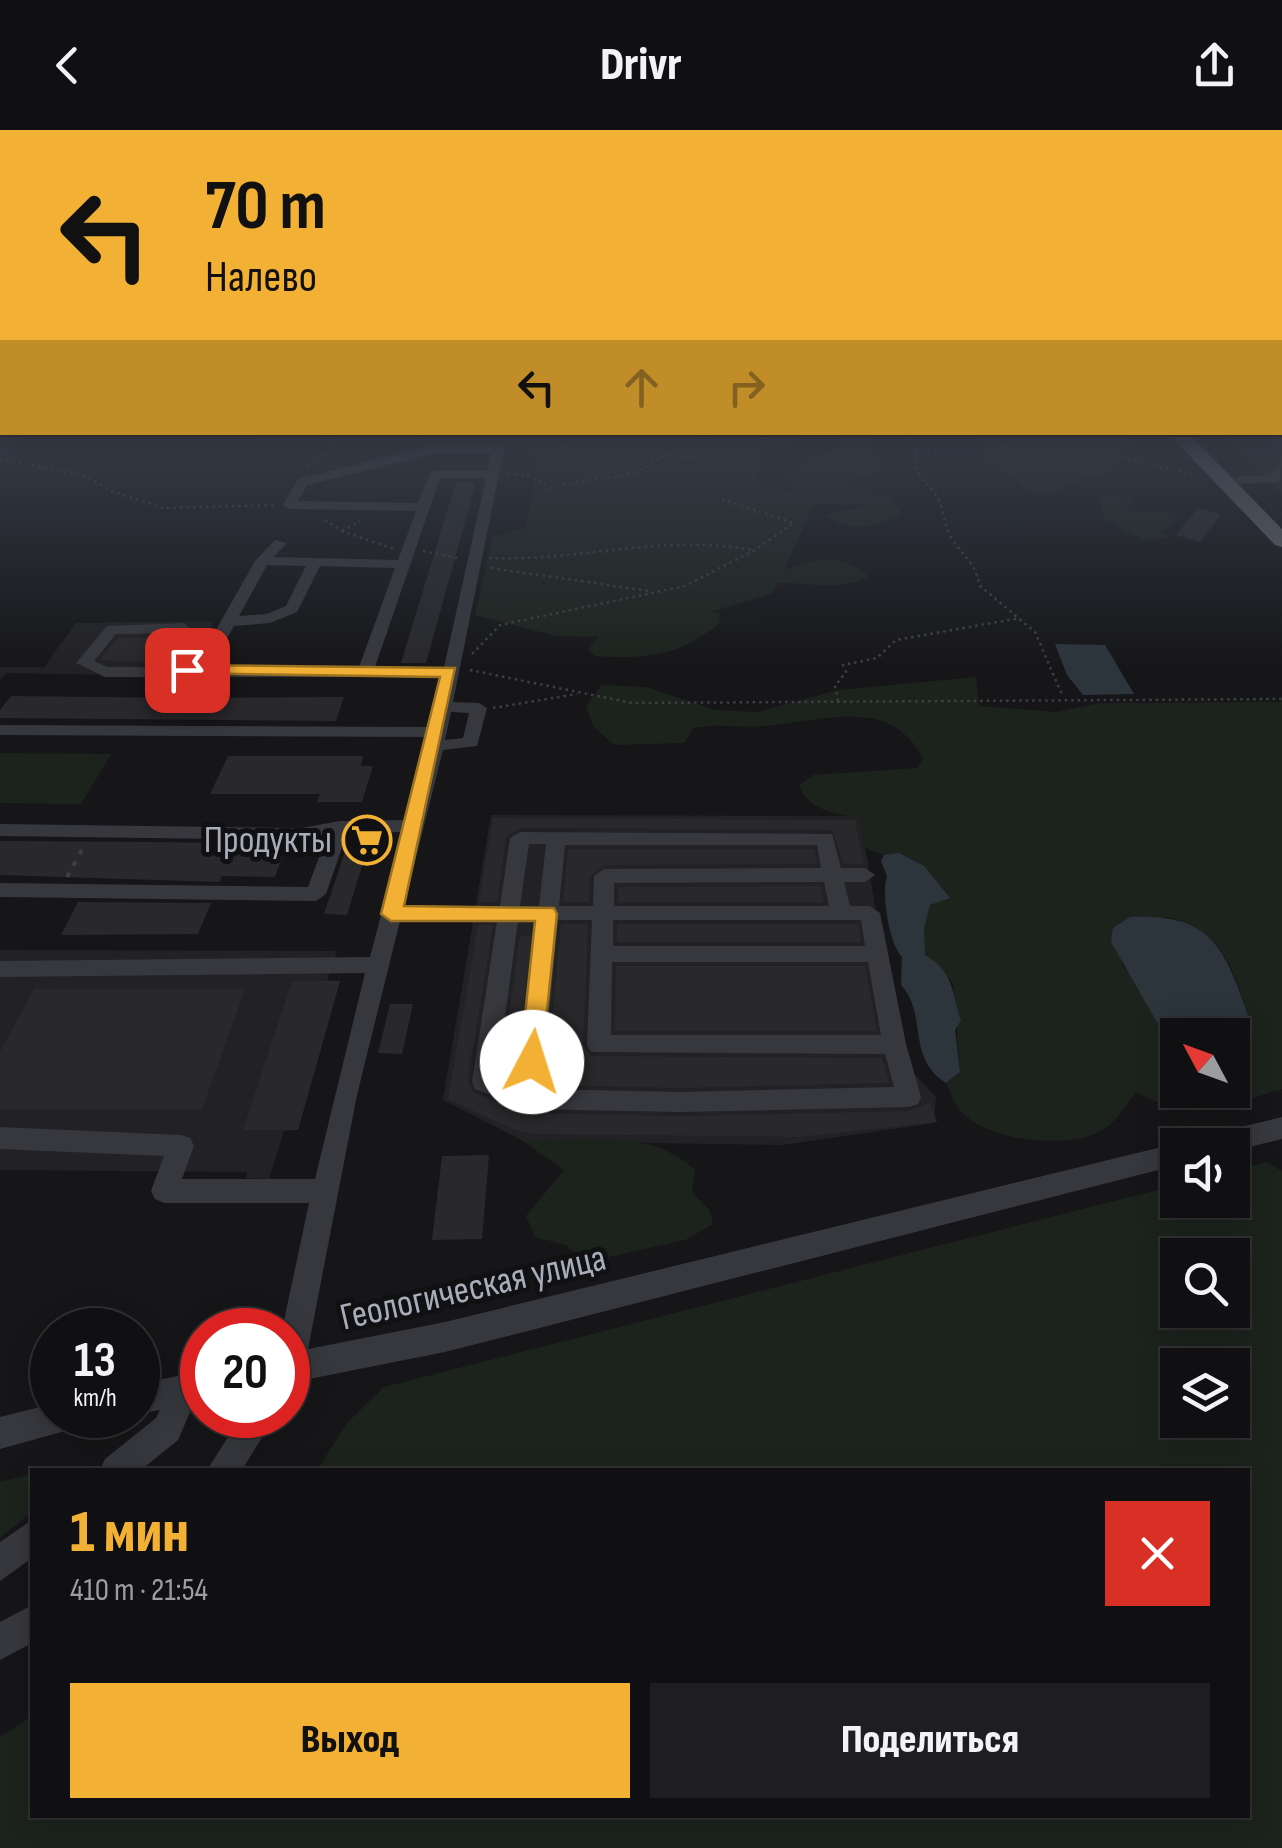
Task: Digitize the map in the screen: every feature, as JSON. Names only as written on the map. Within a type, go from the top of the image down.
[{"type":"highway","points":[[1251,509],[1282,541]]},
{"type":"street","points":[[365,672],[421,509]]},
{"type":"street","name":"Геологическая улица","points":[[301,1308],[378,965],[436,739],[485,509]]},
{"type":"street","points":[[201,670],[262,561],[280,543]]},
{"type":"street","points":[[262,561],[404,557]]},
{"type":"street","points":[[228,622],[270,618],[292,609],[315,562]]},
{"type":"street","points":[[168,670],[188,634],[184,628],[112,629],[84,663],[106,672],[450,669]]},
{"type":"street","points":[[4,735],[471,742],[479,708],[442,706]]},
{"type":"street","points":[[44,830],[56,812]]},
{"type":"street","points":[[142,832],[152,812]]},
{"type":"street","points":[[0,830],[300,834],[340,827],[414,826]]},
{"type":"street","points":[[0,890],[316,894],[340,827]]},
{"type":"street","points":[[391,914],[511,914],[547,914],[602,913],[841,913],[870,913],[894,1044],[909,1098],[680,1102],[529,1099],[484,1082],[511,914],[520,838],[825,839],[841,913]]},
{"type":"street","points":[[529,1099],[556,838]]},
{"type":"street","points":[[865,875],[604,876],[599,1045],[894,1044]]},
{"type":"street","points":[[602,954],[877,954]]},
{"type":"street","points":[[0,968],[378,965]]},
{"type":"street","points":[[1250,1136],[1282,1128]]},
{"type":"street","points":[[0,1138],[181,1146],[164,1192],[326,1191]]},
{"type":"street","name":"Геологическая улица","points":[[310,1365],[446,1337],[1160,1158]]},
{"type":"street","points":[[118,1468],[166,1430],[180,1409]]},
{"type":"street","points":[[0,1433],[30,1426]]},
{"type":"street","points":[[223,1468],[245,1438]]},
{"type":"street","points":[[0,1564],[30,1540]]},
{"type":"street","points":[[0,1642],[30,1624]]},
{"type":"path","points":[[325,509],[323,517],[342,531],[404,557],[532,560],[685,538],[754,550]]},
{"type":"path","points":[[450,669],[481,647],[491,630],[500,624],[685,586],[754,550],[794,522],[754,509]]},
{"type":"path","points":[[941,509],[950,536],[978,571],[980,585],[990,599],[1035,632],[1058,694],[1065,698]]},
{"type":"path","points":[[474,560],[510,574],[654,592]]},
{"type":"path","points":[[838,701],[835,686],[846,672],[842,665],[877,658],[896,640],[1020,618]]},
{"type":"path","points":[[450,669],[632,703],[1282,698]]},
{"type":"path","points":[[479,708],[582,693]]},
{"type":"path","points":[[62,890],[94,831]]},
{"type":"shaded area","points":[[529,509],[812,509],[784,570],[828,560],[848,564],[869,576],[837,585],[778,583],[773,593],[711,612],[720,613],[719,624],[675,649],[646,656],[595,656],[588,649],[599,637],[556,636],[475,615],[493,536],[526,528]]},
{"type":"shaded area","points":[[850,509],[898,509],[902,515],[852,527],[825,514]]},
{"type":"shaded area","points":[[1102,509],[1166,511],[1179,516],[1162,532],[1169,538],[1144,540],[1105,520]]},
{"type":"shaded area","points":[[214,621],[186,672],[171,676],[6,673],[0,680],[0,667],[44,667],[76,623]]},
{"type":"shaded area","points":[[1055,644],[1105,645],[1134,694],[1083,695],[1067,675]]},
{"type":"shaded area","points":[[976,677],[979,706],[1057,712],[1099,703],[1282,702],[1282,1089],[1250,1099],[1250,1018],[1230,966],[1202,933],[1167,917],[1121,964],[1140,986],[1160,1025],[1160,1103],[1136,1092],[1106,1128],[1073,1139],[1030,1140],[989,1130],[972,1121],[958,1107],[946,1083],[960,1072],[953,983],[926,956],[922,944],[925,918],[938,886],[911,859],[865,847],[860,817],[833,813],[816,805],[799,785],[813,775],[917,768],[923,759],[909,739],[893,726],[853,717],[694,728],[684,743],[614,745],[593,726],[586,706],[602,685],[646,687],[715,710],[757,712],[838,690]]},
{"type":"shaded area","points":[[0,753],[111,754],[81,804],[0,803]]},
{"type":"shaded area","points":[[491,815],[860,816],[887,977],[907,1066],[936,1097],[934,1123],[783,1145],[523,1141],[443,1100]]},
{"type":"shaded area","points":[[899,853],[924,866],[950,898],[930,905],[924,928],[925,955],[947,976],[961,1020],[955,1030],[960,1072],[946,1083],[934,1073],[921,1049],[914,1009],[901,985],[902,957],[887,918],[887,876],[881,861],[884,855]]},
{"type":"shaded area","points":[[1130,917],[1158,917],[1198,929],[1223,955],[1249,1018],[1160,1018],[1158,1024],[1111,942],[1113,928]]},
{"type":"shaded area","points":[[0,950],[337,951],[327,980],[340,981],[298,1130],[284,1131],[269,1179],[246,1178],[247,1172],[0,1170]]},
{"type":"shaded area","points":[[614,1140],[658,1148],[695,1170],[692,1192],[710,1211],[713,1224],[685,1240],[585,1262],[566,1245],[535,1237],[526,1216],[564,1170],[523,1141]]},
{"type":"shaded area","points":[[1266,1162],[1282,1171],[1282,1848],[0,1848],[0,1737],[30,1717],[30,1818],[1250,1818],[1250,1468],[318,1468],[347,1423],[384,1387],[1160,1189],[1160,1218],[1250,1218],[1250,1166]]},
{"type":"shaded area","points":[[30,1474],[30,1514],[0,1538],[0,1482]]},
{"type":"building","points":[[448,509],[468,509],[426,663],[401,663]]},
{"type":"building","points":[[1197,509],[1221,514],[1200,542],[1176,535]]},
{"type":"building","points":[[173,637],[160,663],[100,660],[118,638]]},
{"type":"building","points":[[11,696],[344,697],[336,721],[0,718],[0,710]]},
{"type":"building","points":[[228,756],[363,756],[361,766],[373,766],[362,802],[317,802],[320,794],[210,794]]},
{"type":"building","points":[[493,818],[855,820],[864,864],[844,864],[832,830],[520,828],[506,837],[497,902],[479,902]]},
{"type":"building","points":[[350,837],[371,837],[347,915],[324,914]]},
{"type":"building","points":[[0,841],[287,844],[275,877],[222,876],[219,882],[0,875]]},
{"type":"building","points":[[568,849],[814,849],[817,864],[604,865],[590,876],[589,902],[563,902]]},
{"type":"building","points":[[821,886],[824,902],[618,902],[618,887]]},
{"type":"building","points":[[78,902],[211,903],[198,934],[61,935]]},
{"type":"building","points":[[561,924],[588,924],[583,1045],[591,1056],[882,1058],[889,1083],[680,1088],[546,1085]]},
{"type":"building","points":[[617,924],[858,924],[861,942],[617,942]]},
{"type":"building","points":[[478,925],[493,925],[468,1081],[474,1093],[529,1113],[680,1116],[909,1111],[930,1102],[937,1122],[799,1137],[533,1134],[512,1129],[448,1099]]},
{"type":"building","points":[[520,936],[532,936],[519,1042],[505,1042]]},
{"type":"building","points":[[616,966],[865,966],[877,1031],[615,1031]]},
{"type":"building","points":[[292,981],[340,981],[298,1130],[243,1130]]},
{"type":"building","points":[[34,989],[245,989],[202,1109],[0,1109],[0,1052]]},
{"type":"building","points":[[390,1004],[413,1004],[402,1054],[378,1053]]},
{"type":"building","points":[[489,1155],[482,1239],[432,1240],[442,1156]]},
{"type":"place","name":"Продукты","points":[[367,840]]},
{"type":"route","points":[[187,670],[449,672],[391,914],[547,914],[532,1062]]}]
